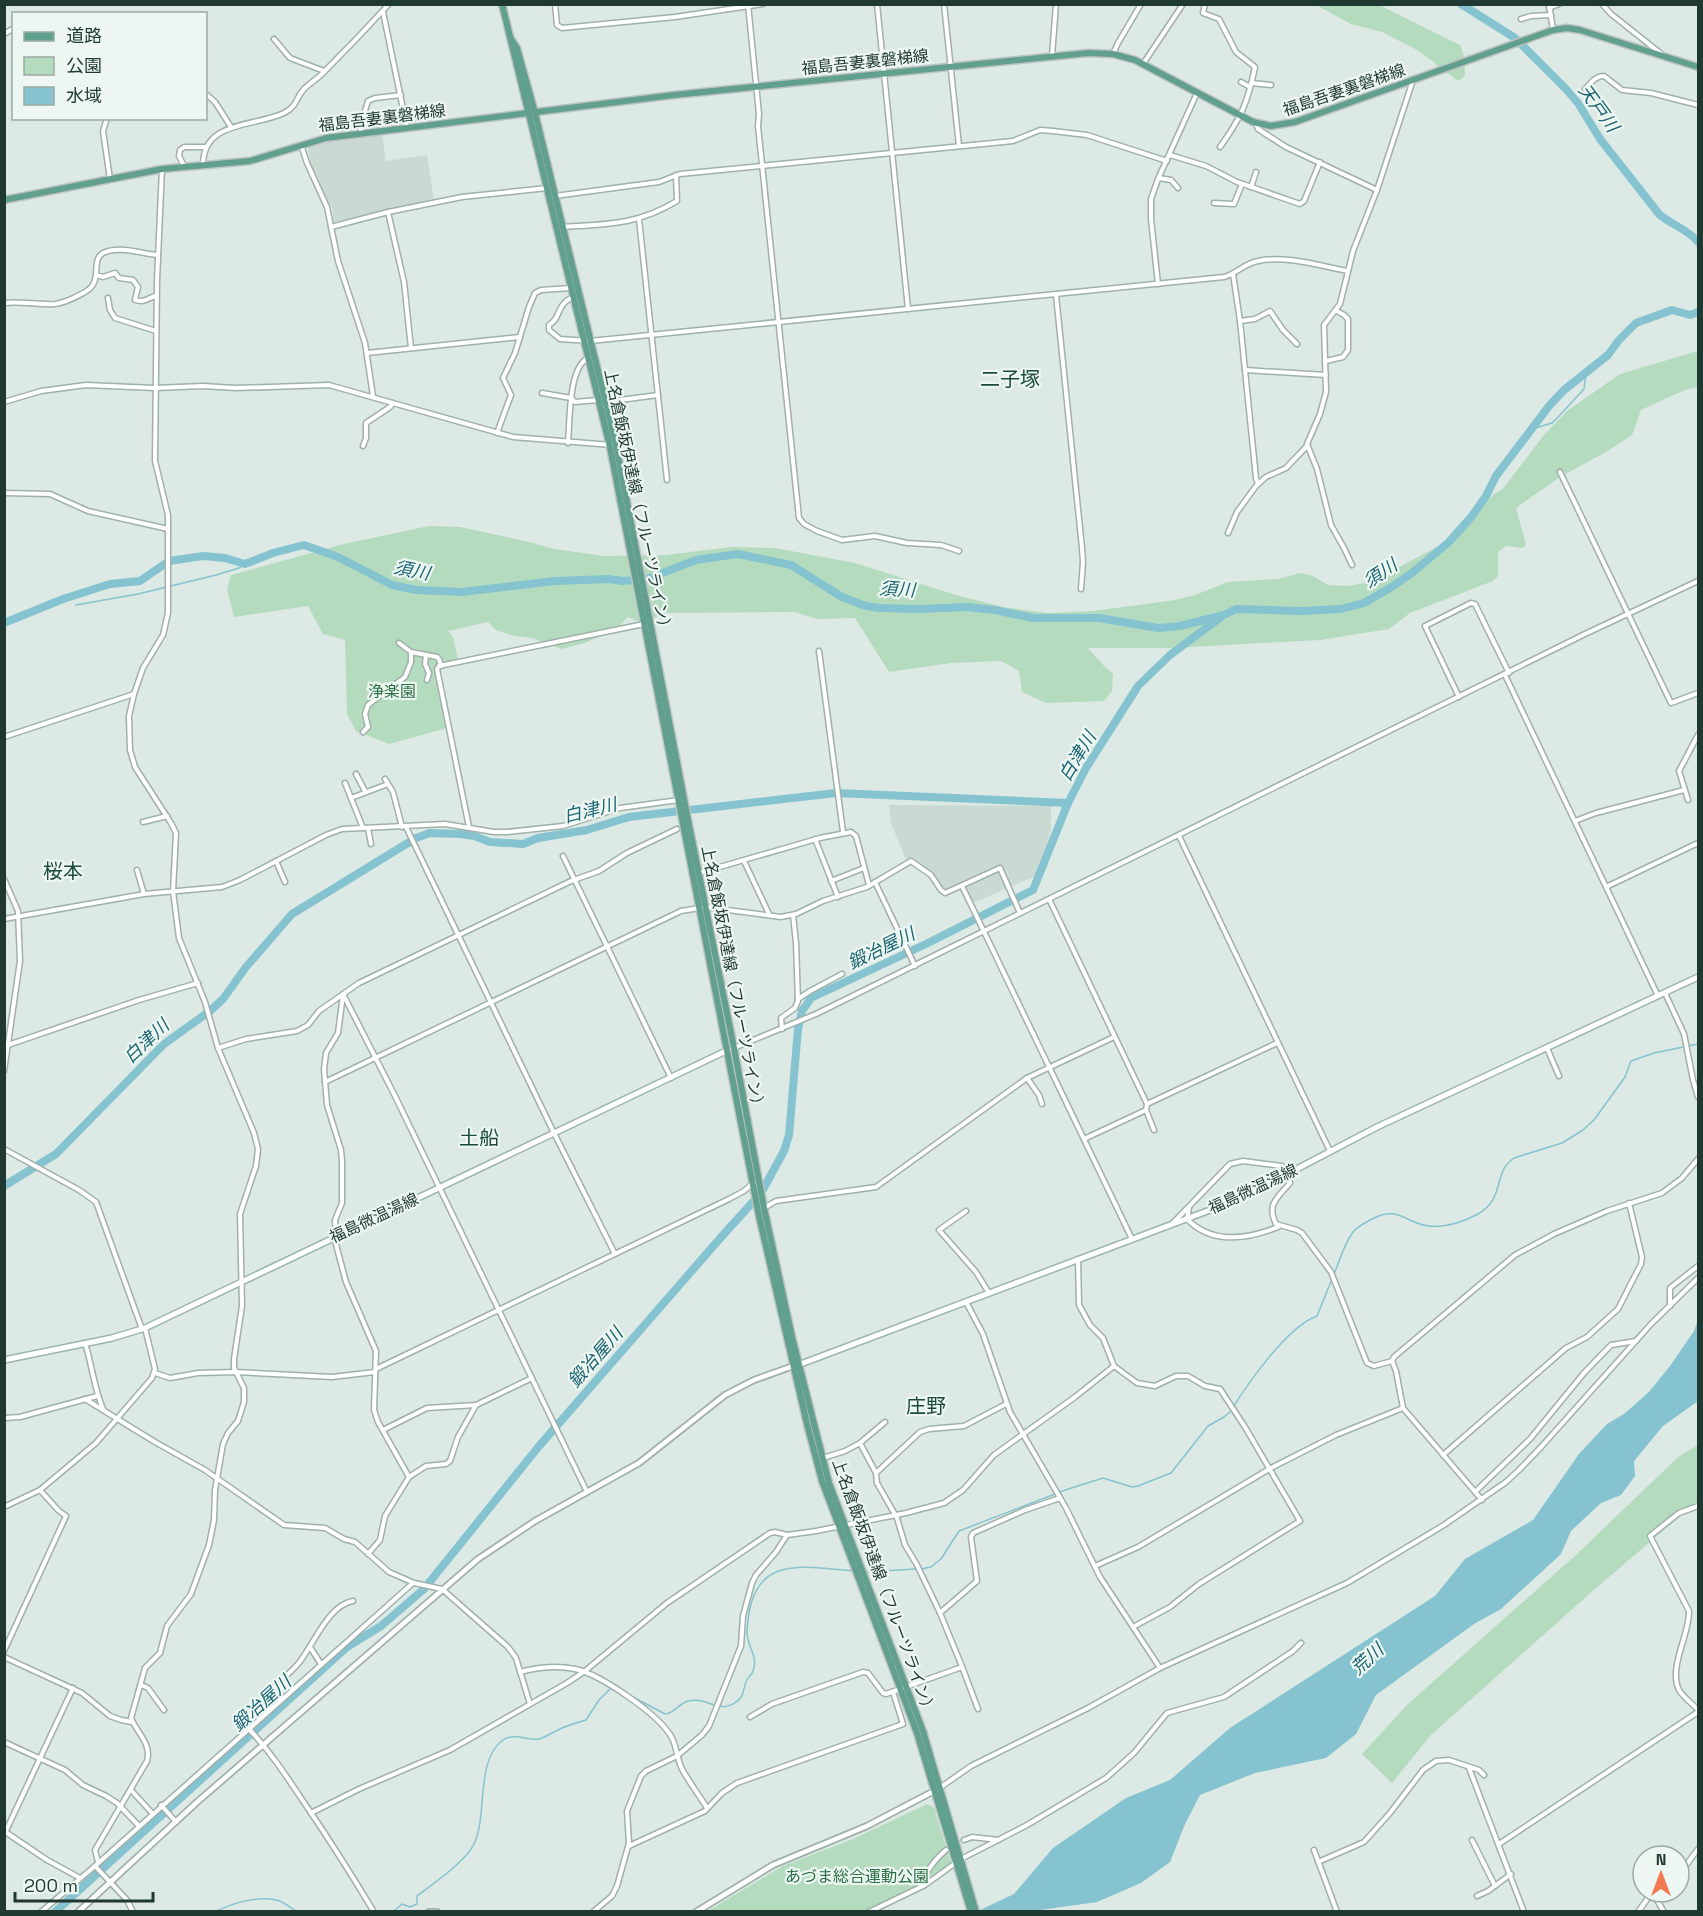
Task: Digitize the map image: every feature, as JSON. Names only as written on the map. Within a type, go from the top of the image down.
[{"type":"main road","name":"上名倉飯坂伊達線（フルーツライン）","points":[[501,4],[511,39],[518,48],[547,188],[571,288],[587,341],[588,358],[602,401]]},
{"type":"main road","name":"福島吾妻裏磐梯線","points":[[4,200],[162,169],[250,161],[326,138],[756,87],[1088,53],[1113,54],[1143,64],[1240,116],[1256,123],[1282,126],[1534,35],[1567,28],[1698,67]]},
{"type":"main road","name":"上名倉飯坂伊達線（フルーツライン）","points":[[531,114],[563,228],[612,445],[681,801],[683,827],[702,907],[761,1208],[822,1481],[842,1525]]},
{"type":"main road","name":"上名倉飯坂伊達線（フルーツライン）","points":[[641,596],[644,624],[681,801]]},
{"type":"main road","name":"上名倉飯坂伊達線（フルーツライン）","points":[[683,827],[699,874],[702,907]]},
{"type":"main road","name":"福島微温湯線","points":[[796,1365],[1249,1194],[1330,1151],[1698,977]]},
{"type":"main road","name":"福島微温湯線","points":[[4,1360],[144,1329],[731,1049]]},
{"type":"main road","name":"上名倉飯坂伊達線（フルーツライン）","points":[[796,1365],[842,1525],[938,1789],[971,1911]]},
{"type":"main road","name":"上名倉飯坂伊達線（フルーツライン）","points":[[903,1688],[906,1704],[938,1789]]},
{"type":"main road","name":"上名倉飯坂伊達線（フルーツライン）","points":[[959,1863],[976,1911]]},
{"type":"street","points":[[203,165],[206,147],[224,129],[288,111],[298,101],[304,90],[389,4]]},
{"type":"street","points":[[555,4],[557,25],[562,28],[763,4]]},
{"type":"street","points":[[877,4],[908,309]]},
{"type":"street","points":[[944,4],[959,146]]},
{"type":"street","points":[[1052,57],[1056,4]]},
{"type":"street","points":[[1113,54],[1141,4]]},
{"type":"street","points":[[1143,64],[1183,4]]},
{"type":"street","points":[[1205,4],[1203,13],[1220,20],[1236,52],[1255,66],[1240,116],[1220,147]]},
{"type":"street","points":[[1553,30],[1549,6],[1559,4]]},
{"type":"street","points":[[1602,4],[1611,14],[1661,52],[1664,57]]},
{"type":"street","points":[[748,5],[800,520],[817,531],[842,540],[875,536],[907,543],[941,545],[958,551]]},
{"type":"street","points":[[383,12],[407,128]]},
{"type":"street","points":[[1521,19],[1551,15]]},
{"type":"street","points":[[274,39],[290,58],[324,71]]},
{"type":"street","points":[[1586,89],[1594,80],[1604,75],[1622,90],[1651,93],[1698,105]]},
{"type":"street","points":[[1228,533],[1237,512],[1258,484],[1266,477],[1286,468],[1307,445],[1324,398],[1326,361],[1324,326],[1337,311],[1354,247],[1377,190],[1410,96],[1413,80]]},
{"type":"street","points":[[1241,82],[1251,85],[1271,85]]},
{"type":"street","points":[[1158,284],[1151,211],[1152,199],[1197,92]]},
{"type":"street","points":[[207,95],[215,102],[231,127]]},
{"type":"street","points":[[361,134],[361,124],[368,101],[401,95]]},
{"type":"street","points":[[106,120],[103,134],[110,180]]},
{"type":"street","points":[[1176,122],[1181,128]]},
{"type":"street","points":[[1256,123],[1258,129],[1286,147],[1377,190]]},
{"type":"street","points":[[555,196],[659,182],[676,175],[1013,141],[1038,130],[1086,135],[1167,161]]},
{"type":"street","points":[[301,145],[327,207],[338,261],[368,353],[373,396]]},
{"type":"street","points":[[184,166],[179,156],[183,147],[206,147]]},
{"type":"street","points":[[1170,154],[1206,166],[1242,184],[1303,204],[1320,162]]},
{"type":"street","points":[[133,1911],[127,1900],[97,1866],[95,1850],[149,1755],[146,1743],[131,1718],[145,1668],[160,1653],[167,1626],[190,1594],[202,1566],[213,1527],[217,1479],[224,1440],[238,1421],[244,1402],[244,1388],[236,1372],[234,1351],[242,1314],[240,1214],[256,1166],[257,1145],[218,1048],[198,983],[179,938],[173,891],[176,837],[167,816],[132,760],[129,720],[134,694],[145,663],[163,635],[168,613],[167,507],[155,465],[156,296],[162,169]]},
{"type":"street","points":[[1251,187],[1256,172]]},
{"type":"street","points":[[563,228],[623,223],[639,219],[677,201],[676,175]]},
{"type":"street","points":[[1159,178],[1171,180],[1178,188]]},
{"type":"street","points":[[1214,203],[1234,204],[1242,184]]},
{"type":"street","points":[[331,227],[388,212],[462,197],[547,188]]},
{"type":"street","points":[[388,212],[404,282],[411,348]]},
{"type":"street","points":[[639,219],[667,480]]},
{"type":"street","points":[[4,303],[64,302],[90,290],[95,283],[98,259],[108,252],[122,250],[159,255]]},
{"type":"street","points":[[574,297],[562,304],[556,320],[548,328],[560,339],[587,341],[1224,277],[1253,262],[1266,260],[1294,261],[1348,271]]},
{"type":"street","points":[[96,275],[103,277],[115,273],[119,278],[133,280],[138,287],[135,300],[141,302],[156,296]]},
{"type":"street","points":[[1233,274],[1258,484]]},
{"type":"street","points":[[497,433],[511,393],[503,378],[537,291],[571,288]]},
{"type":"street","points":[[1056,295],[1082,548],[1081,589]]},
{"type":"street","points":[[108,298],[110,310],[115,318],[156,331]]},
{"type":"street","points":[[1240,321],[1255,319],[1270,311],[1283,330],[1297,344]]},
{"type":"street","points":[[1326,361],[1343,357],[1348,350],[1347,318],[1337,311]]},
{"type":"street","points":[[368,353],[520,336]]},
{"type":"street","points":[[568,443],[577,371],[582,362],[588,358]]},
{"type":"street","points":[[1245,369],[1326,375]]},
{"type":"street","points":[[6,401],[40,391],[86,385],[155,388],[329,385],[513,437],[612,445]]},
{"type":"street","points":[[542,393],[572,399],[575,402],[658,395]]},
{"type":"street","points":[[363,446],[366,438],[366,423],[390,407],[393,402]]},
{"type":"street","points":[[1307,445],[1317,469],[1331,525],[1352,565]]},
{"type":"street","points":[[1560,472],[1671,703],[1698,693]]},
{"type":"street","points":[[4,493],[50,494],[88,511],[168,529]]},
{"type":"street","points":[[731,1049],[782,1029],[915,966],[1698,580]]},
{"type":"street","points":[[1460,697],[1425,626],[1471,603],[1475,604],[1606,887],[1684,1034],[1698,1097]]},
{"type":"street","points":[[469,828],[437,669],[441,666],[644,624]]},
{"type":"street","points":[[399,643],[411,652],[440,659],[441,666]]},
{"type":"street","points":[[819,651],[843,832]]},
{"type":"street","points":[[363,732],[368,727],[365,714],[368,705],[405,677],[411,662],[411,652]]},
{"type":"street","points":[[426,655],[424,664],[429,673],[427,680]]},
{"type":"street","points":[[4,737],[134,694]]},
{"type":"street","points":[[1688,800],[1679,771],[1698,735]]},
{"type":"street","points":[[356,774],[365,791]]},
{"type":"street","points":[[385,779],[393,792],[404,827],[615,1254]]},
{"type":"street","points":[[345,783],[371,844]]},
{"type":"street","points":[[351,798],[388,784]]},
{"type":"street","points":[[1575,821],[1596,813],[1684,790]]},
{"type":"street","points":[[4,919],[144,894],[222,887],[332,832],[445,824],[507,832],[556,827],[620,808],[681,801]]},
{"type":"street","points":[[143,822],[167,816]]},
{"type":"street","points":[[218,1048],[241,1040],[302,1029],[319,1011],[359,983],[571,881],[599,871],[627,853],[683,827]]},
{"type":"street","points":[[699,874],[815,839],[851,832],[856,836],[869,885]]},
{"type":"street","points":[[1179,836],[1330,1151]]},
{"type":"street","points":[[815,839],[838,897]]},
{"type":"street","points":[[1606,887],[1698,843]]},
{"type":"street","points":[[563,856],[671,1078]]},
{"type":"street","points":[[276,861],[285,882]]},
{"type":"street","points":[[744,861],[769,915]]},
{"type":"street","points":[[325,1082],[675,912],[702,907],[781,917],[793,915],[869,885],[911,861],[933,876],[945,893],[1000,868],[1020,913]]},
{"type":"street","points":[[831,881],[864,868]]},
{"type":"street","points":[[137,870],[144,894]]},
{"type":"street","points":[[4,879],[19,916],[20,962],[4,1071]]},
{"type":"street","points":[[875,882],[915,966]]},
{"type":"street","points":[[962,886],[1132,1239]]},
{"type":"street","points":[[1049,899],[1147,1104],[1146,1110],[1154,1130]]},
{"type":"street","points":[[782,1029],[781,1018],[795,1008],[798,999],[793,915]]},
{"type":"street","points":[[798,999],[842,974]]},
{"type":"street","points":[[8,1045],[139,999],[198,983]]},
{"type":"street","points":[[343,994],[588,1493]]},
{"type":"street","points":[[343,994],[338,1033],[325,1059],[327,1105],[341,1150],[342,1161],[342,1203],[335,1220],[335,1236],[346,1282],[375,1348],[373,1406],[409,1478]]},
{"type":"street","points":[[761,1208],[776,1201],[876,1187],[1027,1078],[1114,1037]]},
{"type":"street","points":[[1147,1104],[1277,1043]]},
{"type":"street","points":[[1547,1048],[1559,1076]]},
{"type":"street","points":[[1027,1078],[1039,1095],[1042,1104]]},
{"type":"street","points":[[1084,1139],[1146,1110]]},
{"type":"street","points":[[4,1149],[79,1190],[96,1202],[144,1329],[155,1373]]},
{"type":"street","points":[[1189,1208],[1187,1219],[1200,1230],[1213,1236],[1252,1235],[1279,1226],[1302,1233],[1331,1272],[1369,1365],[1374,1366],[1392,1361],[1515,1255],[1571,1227],[1662,1192],[1673,1186],[1698,1159]]},
{"type":"street","points":[[1171,1225],[1234,1162],[1282,1166],[1288,1174],[1290,1183],[1275,1199],[1272,1212],[1279,1226]]},
{"type":"street","points":[[155,1373],[170,1378],[198,1373],[236,1372],[332,1377],[376,1371],[729,1199],[756,1183]]},
{"type":"street","points":[[1443,1455],[1566,1348],[1587,1337],[1618,1309],[1642,1260],[1629,1203]]},
{"type":"street","points":[[966,1211],[939,1230],[976,1272],[989,1293]]},
{"type":"street","points":[[1078,1259],[1079,1305],[1090,1325],[1103,1338],[1114,1366],[1137,1383],[1155,1386],[1176,1376],[1188,1376],[1204,1386],[1220,1389],[1270,1468],[1300,1523],[1198,1584],[1170,1607],[1133,1627]]},
{"type":"street","points":[[1670,1306],[1670,1288],[1698,1266]]},
{"type":"street","points":[[696,1911],[773,1865],[867,1826],[938,1789],[971,1766],[1088,1708],[1160,1668],[1347,1582],[1422,1539],[1506,1482],[1542,1446],[1636,1341],[1698,1278]]},
{"type":"street","points":[[966,1302],[983,1334],[1006,1404],[1060,1498],[1095,1566],[1160,1668]]},
{"type":"street","points":[[1475,1492],[1530,1439],[1584,1373],[1611,1345],[1636,1341]]},
{"type":"street","points":[[85,1343],[97,1396],[103,1408]]},
{"type":"street","points":[[1392,1361],[1403,1408],[1482,1500]]},
{"type":"street","points":[[78,1911],[108,1880],[262,1742],[498,1544],[652,1455],[725,1395],[754,1380],[796,1365]]},
{"type":"street","points":[[311,1813],[359,1789],[450,1750],[584,1672],[667,1603],[770,1533],[787,1535],[895,1516],[949,1501],[963,1490],[987,1461],[1114,1366]]},
{"type":"street","points":[[4,1508],[40,1490],[96,1443],[155,1373]]},
{"type":"street","points":[[383,1430],[430,1407],[476,1404],[532,1378]]},
{"type":"street","points":[[4,1418],[20,1417],[97,1396]]},
{"type":"street","points":[[85,1399],[205,1470],[284,1525],[325,1528],[344,1539],[356,1542],[389,1572],[414,1583],[442,1589],[508,1647],[516,1658],[530,1704]]},
{"type":"street","points":[[368,1554],[380,1540],[385,1516],[409,1478],[426,1466],[446,1464],[450,1461],[458,1437],[476,1404]]},
{"type":"street","points":[[876,1473],[920,1432],[964,1426],[1006,1404]]},
{"type":"street","points":[[1095,1566],[1138,1547],[1270,1468],[1336,1435],[1403,1408]]},
{"type":"street","points":[[822,1458],[845,1452],[861,1443],[885,1422]]},
{"type":"street","points":[[861,1443],[876,1473],[877,1483],[895,1516],[905,1545],[940,1613],[978,1709]]},
{"type":"street","points":[[4,1651],[66,1516],[40,1490]]},
{"type":"street","points":[[940,1613],[977,1581],[971,1538],[973,1533],[1025,1510],[1060,1498]]},
{"type":"street","points":[[1499,1845],[1698,1711],[1679,1691],[1677,1679],[1679,1656],[1689,1620],[1689,1611],[1650,1536],[1679,1513],[1698,1506]]},
{"type":"street","points":[[593,1911],[615,1892],[628,1846],[627,1811],[641,1776],[646,1771],[677,1756],[702,1735],[711,1722],[741,1646],[743,1616],[754,1579],[787,1535]]},
{"type":"street","points":[[41,1911],[97,1866],[152,1814],[163,1807],[414,1583]]},
{"type":"street","points":[[281,1700],[271,1690],[290,1673],[310,1647],[318,1631],[333,1614],[353,1600]]},
{"type":"street","points":[[869,1911],[920,1887],[1106,1778],[1134,1753],[1167,1713],[1224,1697],[1293,1651],[1301,1643]]},
{"type":"street","points":[[310,1647],[321,1664]]},
{"type":"street","points":[[4,1656],[84,1694],[110,1716],[132,1722]]},
{"type":"street","points":[[520,1672],[548,1666],[573,1668],[611,1685],[650,1713],[672,1738],[682,1769],[707,1808]]},
{"type":"street","points":[[750,1717],[772,1704],[863,1672],[868,1673],[883,1693],[893,1692],[963,1667]]},
{"type":"street","points":[[141,1685],[148,1689],[164,1710]]},
{"type":"street","points":[[73,1688],[5,1833],[80,1878]]},
{"type":"street","points":[[628,1846],[686,1821],[707,1808],[725,1789],[737,1783],[903,1724],[893,1692]]},
{"type":"street","points":[[898,1707],[906,1704]]},
{"type":"street","points":[[249,1729],[262,1742],[346,1863],[374,1911]]},
{"type":"street","points":[[4,1742],[65,1770],[81,1784],[106,1796],[139,1826]]},
{"type":"street","points":[[1318,1862],[1364,1842],[1423,1770],[1436,1761],[1449,1760],[1479,1770],[1484,1775]]},
{"type":"street","points":[[1469,1768],[1523,1909],[1516,1911]]},
{"type":"street","points":[[130,1790],[152,1814]]},
{"type":"street","points":[[163,1807],[174,1820]]},
{"type":"street","points":[[964,1840],[972,1837],[999,1840]]},
{"type":"street","points":[[1472,1840],[1495,1886]]},
{"type":"street","points":[[920,1887],[932,1865],[946,1850]]},
{"type":"street","points":[[1314,1850],[1337,1911]]},
{"type":"street","points":[[1477,1896],[1510,1874]]},
{"type":"street","points":[[429,1911],[437,1911]]},
{"type":"shaded area","points":[[382,135],[386,161],[427,155],[434,200],[334,222],[332,207],[311,167],[308,148],[332,141]]},
{"type":"shaded area","points":[[889,805],[1051,806],[1051,829],[1042,873],[973,903],[965,884],[943,890],[934,874],[914,860],[906,860],[891,823]]},
{"type":"green space","points":[[1316,5],[1379,5],[1460,45],[1464,56],[1465,76],[1458,81],[1419,51],[1382,32],[1351,24]]},
{"type":"green space","name":"浄楽園","points":[[1698,351],[1698,387],[1677,393],[1641,410],[1632,435],[1560,477],[1516,508],[1526,545],[1523,548],[1506,546],[1498,552],[1498,576],[1493,581],[1410,613],[1389,629],[1320,640],[1171,648],[1088,648],[1113,674],[1112,691],[1104,701],[1046,703],[1022,692],[1019,671],[1001,661],[951,663],[889,672],[855,618],[817,619],[795,612],[666,613],[641,623],[628,617],[617,628],[585,643],[562,649],[532,638],[514,636],[496,630],[488,622],[448,631],[453,637],[458,660],[437,664],[435,669],[447,728],[389,744],[356,731],[347,714],[345,640],[323,634],[308,606],[234,617],[227,589],[231,575],[344,544],[429,526],[460,527],[554,549],[604,556],[666,555],[731,547],[775,548],[855,563],[956,595],[1003,607],[1047,613],[1093,611],[1175,600],[1228,582],[1278,579],[1301,573],[1313,576],[1328,585],[1349,586],[1373,581],[1448,541],[1495,493],[1502,490],[1544,435],[1567,411],[1620,374]]},
{"type":"green space","points":[[1698,1445],[1698,1501],[1431,1735],[1392,1783],[1362,1754],[1408,1704],[1576,1555],[1678,1457]]},
{"type":"green space","name":"あづま総合運動公園","points":[[927,1804],[934,1808],[951,1863],[923,1884],[864,1912],[706,1912],[783,1866],[853,1839]]},
{"type":"water","name":"荒川","points":[[1698,1320],[1698,1401],[1663,1426],[1634,1461],[1635,1476],[1621,1495],[1601,1503],[1571,1531],[1561,1554],[1501,1609],[1474,1624],[1376,1695],[1356,1734],[1326,1758],[1255,1773],[1200,1795],[1185,1824],[1170,1862],[1141,1883],[1097,1902],[1033,1911],[976,1912],[1014,1894],[1053,1848],[1126,1798],[1170,1780],[1230,1728],[1435,1596],[1465,1559],[1533,1520],[1579,1454],[1607,1424],[1624,1414],[1649,1392],[1694,1331]]},
{"type":"waterway","name":"天戸川","points":[[1461,4],[1515,38],[1565,88],[1578,103],[1600,139],[1659,214],[1698,242]]},
{"type":"waterway","name":"須川","points":[[4,623],[63,599],[110,584],[140,581],[169,561],[203,556],[225,558],[245,564],[273,553],[304,545],[338,557],[392,585],[416,590],[462,592],[555,581],[647,579],[696,560],[738,554],[791,565],[842,597],[879,608],[967,607],[1033,618],[1099,618],[1158,628],[1180,626],[1224,615],[1236,609],[1301,611],[1341,609],[1364,603],[1390,588],[1449,542],[1472,516],[1496,476],[1549,406],[1564,390],[1608,355],[1636,323],[1672,310],[1690,315],[1698,312]]},
{"type":"waterway","points":[[1532,429],[1552,423],[1559,416],[1584,389],[1586,373]]},
{"type":"waterway","points":[[76,605],[138,594],[216,575],[245,564]]},
{"type":"waterway","name":"鍛冶屋川","points":[[55,1912],[347,1647],[381,1626],[424,1589],[540,1445],[761,1193],[784,1151],[789,1135],[798,1029],[802,1011],[811,998],[1033,890],[1068,803],[1086,768],[1138,686],[1170,655],[1221,617]]},
{"type":"waterway","name":"白津川","points":[[4,1186],[56,1154],[164,1044],[223,999],[246,967],[292,914],[416,838],[430,833],[460,834],[490,842],[523,844],[538,838],[587,830],[629,817],[836,793],[1068,803]]},
{"type":"waterway","points":[[1334,1274],[1350,1237],[1362,1225],[1381,1215],[1395,1214],[1420,1224],[1442,1226],[1460,1222],[1478,1214],[1492,1201],[1503,1171],[1514,1158],[1562,1143],[1594,1120],[1625,1077],[1631,1061],[1654,1053],[1698,1044]]},
{"type":"waterway","points":[[1059,1492],[1103,1478],[1132,1487],[1138,1486],[1171,1473],[1208,1426],[1231,1411],[1247,1386],[1281,1343],[1294,1331],[1317,1316],[1332,1279]]},
{"type":"waterway","points":[[921,1569],[931,1567],[941,1559],[959,1531],[1055,1494]]},
{"type":"waterway","points":[[629,1695],[665,1714],[688,1701],[695,1700],[724,1707],[736,1702],[742,1696],[754,1666],[747,1636],[750,1607],[757,1589],[767,1577],[795,1568],[813,1567],[853,1571]]},
{"type":"waterway","points":[[864,1572],[916,1569]]},
{"type":"waterway","points":[[393,1912],[402,1904],[410,1907],[417,1904],[417,1896],[470,1851],[478,1832],[485,1774],[494,1749],[508,1738],[539,1739],[586,1720],[599,1700],[612,1687]]},
{"type":"waterway","points":[[215,1912],[237,1903],[261,1899],[279,1901],[297,1912]]},
{"type":"district","name":"二子塚","points":[[1010,379]]},
{"type":"district","name":"桜本","points":[[63,871]]},
{"type":"district","name":"土船","points":[[479,1138]]},
{"type":"district","name":"庄野","points":[[926,1406]]}]
